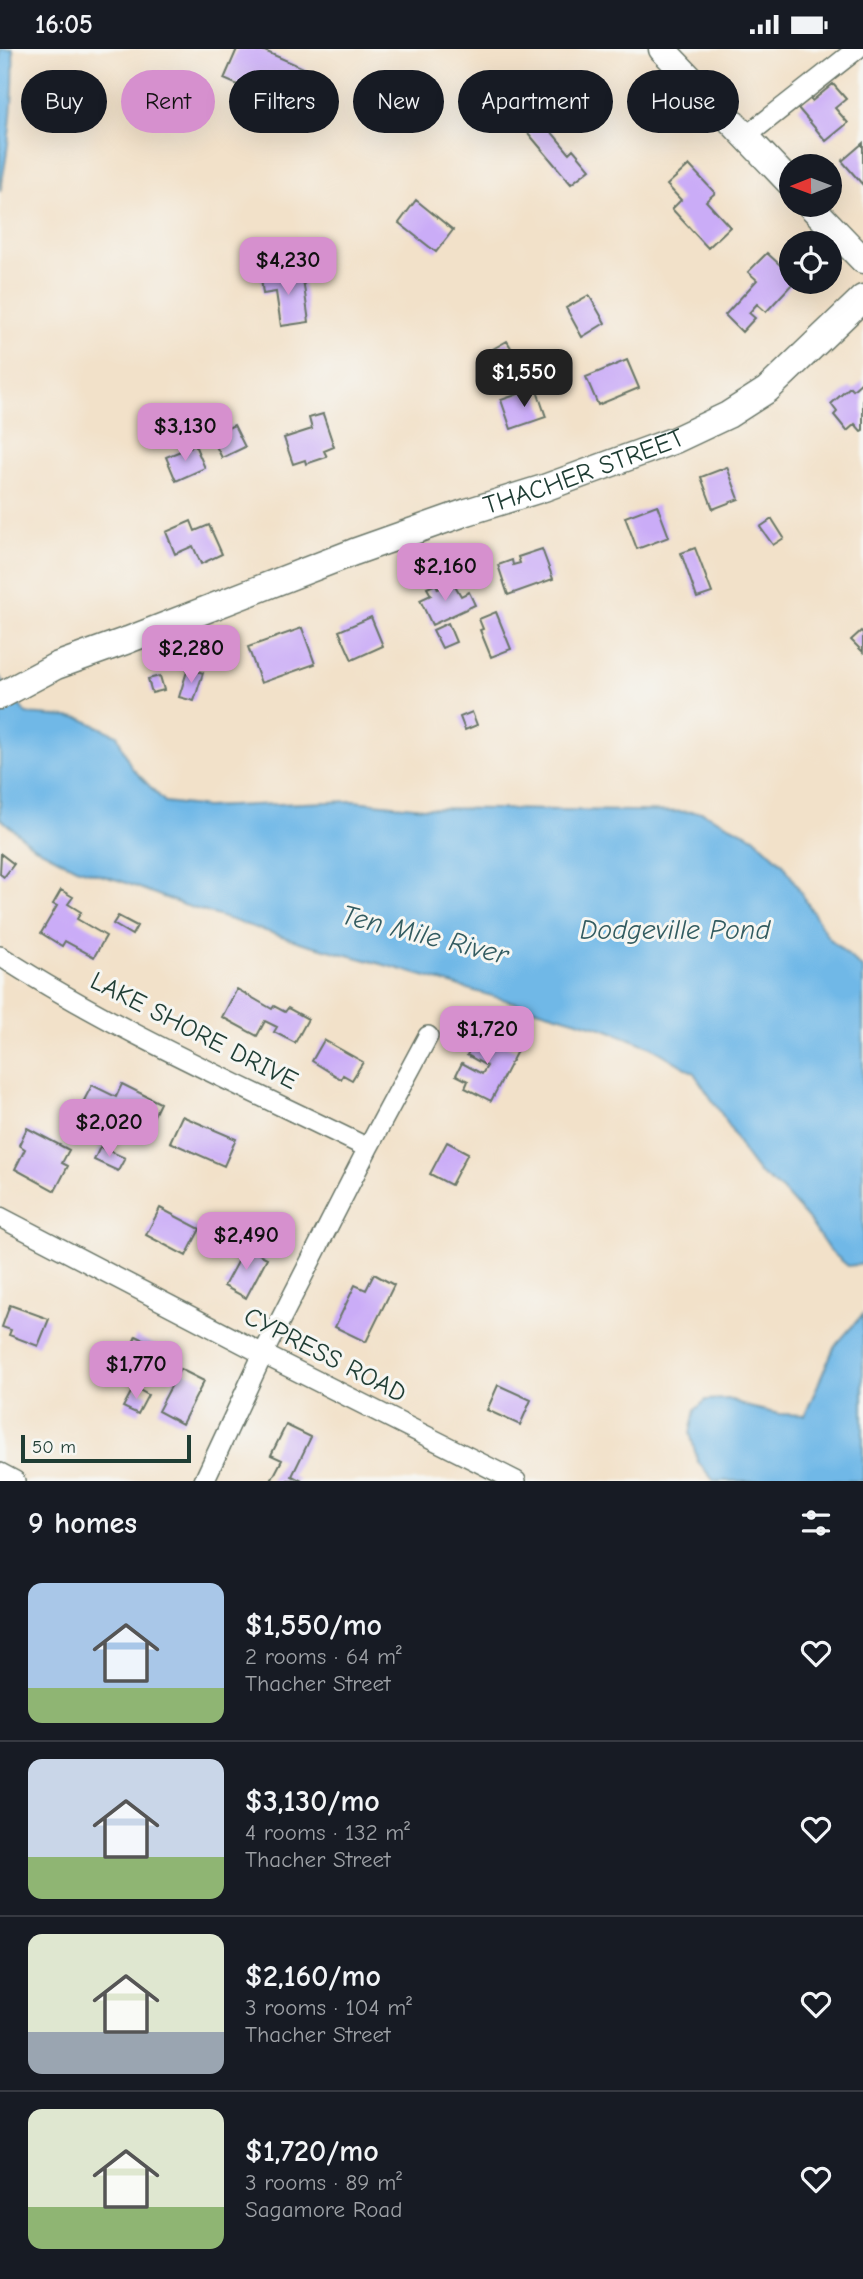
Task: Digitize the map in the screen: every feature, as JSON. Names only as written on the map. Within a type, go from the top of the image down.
[{"type":"main road","points":[[662,49],[779,171]]},
{"type":"main road","points":[[822,217],[863,260]]},
{"type":"main road","name":"THACHER STREET","points":[[10,690],[56,666],[354,551],[544,488],[675,440],[728,415],[767,390],[863,298]]},
{"type":"street","points":[[746,137],[857,49]]},
{"type":"street","name":"LAKE SHORE DRIVE","points":[[0,956],[38,981],[133,1031],[368,1148]]},
{"type":"street","points":[[204,1481],[263,1354],[428,1036]]},
{"type":"street","name":"CYPRESS ROAD","points":[[0,1217],[263,1354],[516,1481]]},
{"type":"street","points":[[0,1473],[15,1481]]},
{"type":"water","points":[[0,49],[13,49],[13,84],[11,121],[0,192]]},
{"type":"water","name":"Dodgeville Pond","points":[[0,677],[26,714],[80,718],[117,735],[131,767],[165,802],[206,807],[353,801],[424,808],[702,812],[754,837],[784,865],[828,937],[863,969],[863,1264],[848,1266],[829,1250],[808,1219],[782,1190],[759,1173],[694,1073],[651,1047],[605,1029],[303,943],[184,905],[121,881],[76,868],[33,846],[0,818]]},
{"type":"water","points":[[863,1314],[863,1481],[714,1481],[698,1462],[690,1433],[695,1410],[706,1400],[729,1399],[779,1414],[805,1415],[834,1347]]},
{"type":"building","points":[[237,49],[260,49],[306,69],[229,70],[229,81],[224,79]]},
{"type":"building","points":[[833,84],[846,99],[835,108],[848,123],[826,141],[798,108],[810,98],[812,101]]},
{"type":"building","points":[[528,133],[552,133],[569,153],[573,149],[590,169],[571,184]]},
{"type":"building","points":[[863,143],[863,185],[842,161]]},
{"type":"building","points":[[689,165],[715,193],[706,201],[730,227],[708,248],[672,209],[681,200],[667,185]]},
{"type":"building","points":[[416,200],[453,230],[436,252],[399,223]]},
{"type":"building","points":[[767,253],[779,264],[779,294],[783,294],[766,312],[757,304],[749,313],[755,318],[742,332],[725,315],[757,280],[748,272]]},
{"type":"building","points":[[302,272],[309,322],[281,326],[276,292],[263,294],[261,278]]},
{"type":"building","points":[[589,295],[605,323],[582,337],[566,308]]},
{"type":"building","points":[[507,341],[514,353],[498,362],[491,350]]},
{"type":"building","points":[[627,360],[639,388],[598,405],[586,377]]},
{"type":"building","points":[[863,381],[863,430],[855,424],[847,431],[834,415],[837,412],[831,404],[850,387],[853,390]]},
{"type":"building","points":[[536,388],[546,417],[511,429],[501,400]]},
{"type":"building","points":[[323,414],[334,447],[324,451],[327,457],[306,464],[305,460],[293,464],[284,438],[312,429],[309,418]]},
{"type":"building","points":[[234,425],[245,447],[222,458],[211,436]]},
{"type":"building","points":[[195,445],[205,468],[176,481],[166,457]]},
{"type":"building","points":[[727,467],[739,499],[713,509],[701,477]]},
{"type":"building","points":[[657,505],[669,537],[637,549],[625,517]]},
{"type":"building","points":[[772,519],[784,538],[773,545],[760,527]]},
{"type":"building","points":[[191,521],[195,531],[209,525],[222,554],[201,564],[193,546],[175,554],[166,532]]},
{"type":"building","points":[[695,548],[712,593],[697,598],[681,553]]},
{"type":"building","points":[[542,549],[553,579],[508,595],[498,565],[512,560],[513,565],[520,563],[518,557]]},
{"type":"building","points":[[453,582],[461,596],[469,592],[475,605],[432,625],[420,600],[431,595],[427,588],[436,584],[438,589]]},
{"type":"building","points":[[496,612],[511,649],[491,657],[480,630],[483,629],[479,619]]},
{"type":"building","points":[[371,617],[383,646],[352,660],[339,631]]},
{"type":"building","points":[[448,623],[456,642],[442,648],[433,630]]},
{"type":"building","points":[[302,628],[315,664],[261,683],[248,647]]},
{"type":"building","points":[[861,631],[863,633],[863,652],[851,640]]},
{"type":"building","points":[[188,668],[203,673],[194,701],[179,697]]},
{"type":"building","points":[[160,676],[164,690],[152,693],[148,679]]},
{"type":"building","points":[[472,712],[477,725],[465,730],[460,717]]},
{"type":"building","points":[[1,854],[14,864],[4,877],[0,874]]},
{"type":"building","points":[[61,890],[73,897],[68,904],[81,912],[77,919],[106,936],[94,957],[65,941],[62,946],[41,933],[57,906],[53,904]]},
{"type":"building","points":[[118,916],[137,926],[132,935],[113,924]]},
{"type":"building","points":[[237,989],[272,1009],[274,1006],[285,1012],[288,1008],[308,1019],[295,1043],[274,1032],[277,1027],[265,1021],[257,1036],[222,1017]]},
{"type":"building","points":[[479,1032],[517,1051],[491,1101],[465,1088],[468,1081],[456,1075],[462,1063],[482,1074],[487,1066],[467,1055]]},
{"type":"building","points":[[324,1040],[363,1062],[352,1080],[343,1075],[341,1079],[312,1061]]},
{"type":"building","points":[[122,1084],[160,1103],[148,1128],[128,1118],[121,1131],[79,1110],[92,1085],[116,1097]]},
{"type":"building","points":[[182,1116],[236,1139],[224,1166],[170,1142]]},
{"type":"building","points":[[27,1128],[69,1150],[62,1163],[68,1166],[55,1191],[15,1169],[25,1149],[19,1145]]},
{"type":"building","points":[[447,1142],[468,1153],[451,1185],[430,1174]]},
{"type":"building","points":[[100,1147],[125,1158],[118,1171],[94,1160]]},
{"type":"building","points":[[160,1208],[200,1229],[186,1256],[146,1235]]},
{"type":"building","points":[[245,1247],[267,1258],[246,1298],[224,1286]]},
{"type":"building","points":[[374,1274],[394,1285],[366,1342],[335,1327],[355,1285],[366,1290]]},
{"type":"building","points":[[10,1305],[49,1319],[38,1346],[9,1335],[11,1330],[2,1327]]},
{"type":"building","points":[[136,1336],[159,1347],[146,1375],[123,1364]]},
{"type":"building","points":[[180,1369],[204,1381],[182,1424],[158,1411]]},
{"type":"building","points":[[498,1385],[531,1400],[520,1425],[487,1410]]},
{"type":"building","points":[[134,1387],[148,1395],[138,1414],[123,1407]]},
{"type":"building","points":[[286,1425],[311,1437],[292,1476],[302,1481],[271,1481],[282,1460],[271,1455]]},
{"type":"water label","name":"Ten Mile River","points":[[425,935]]}]
